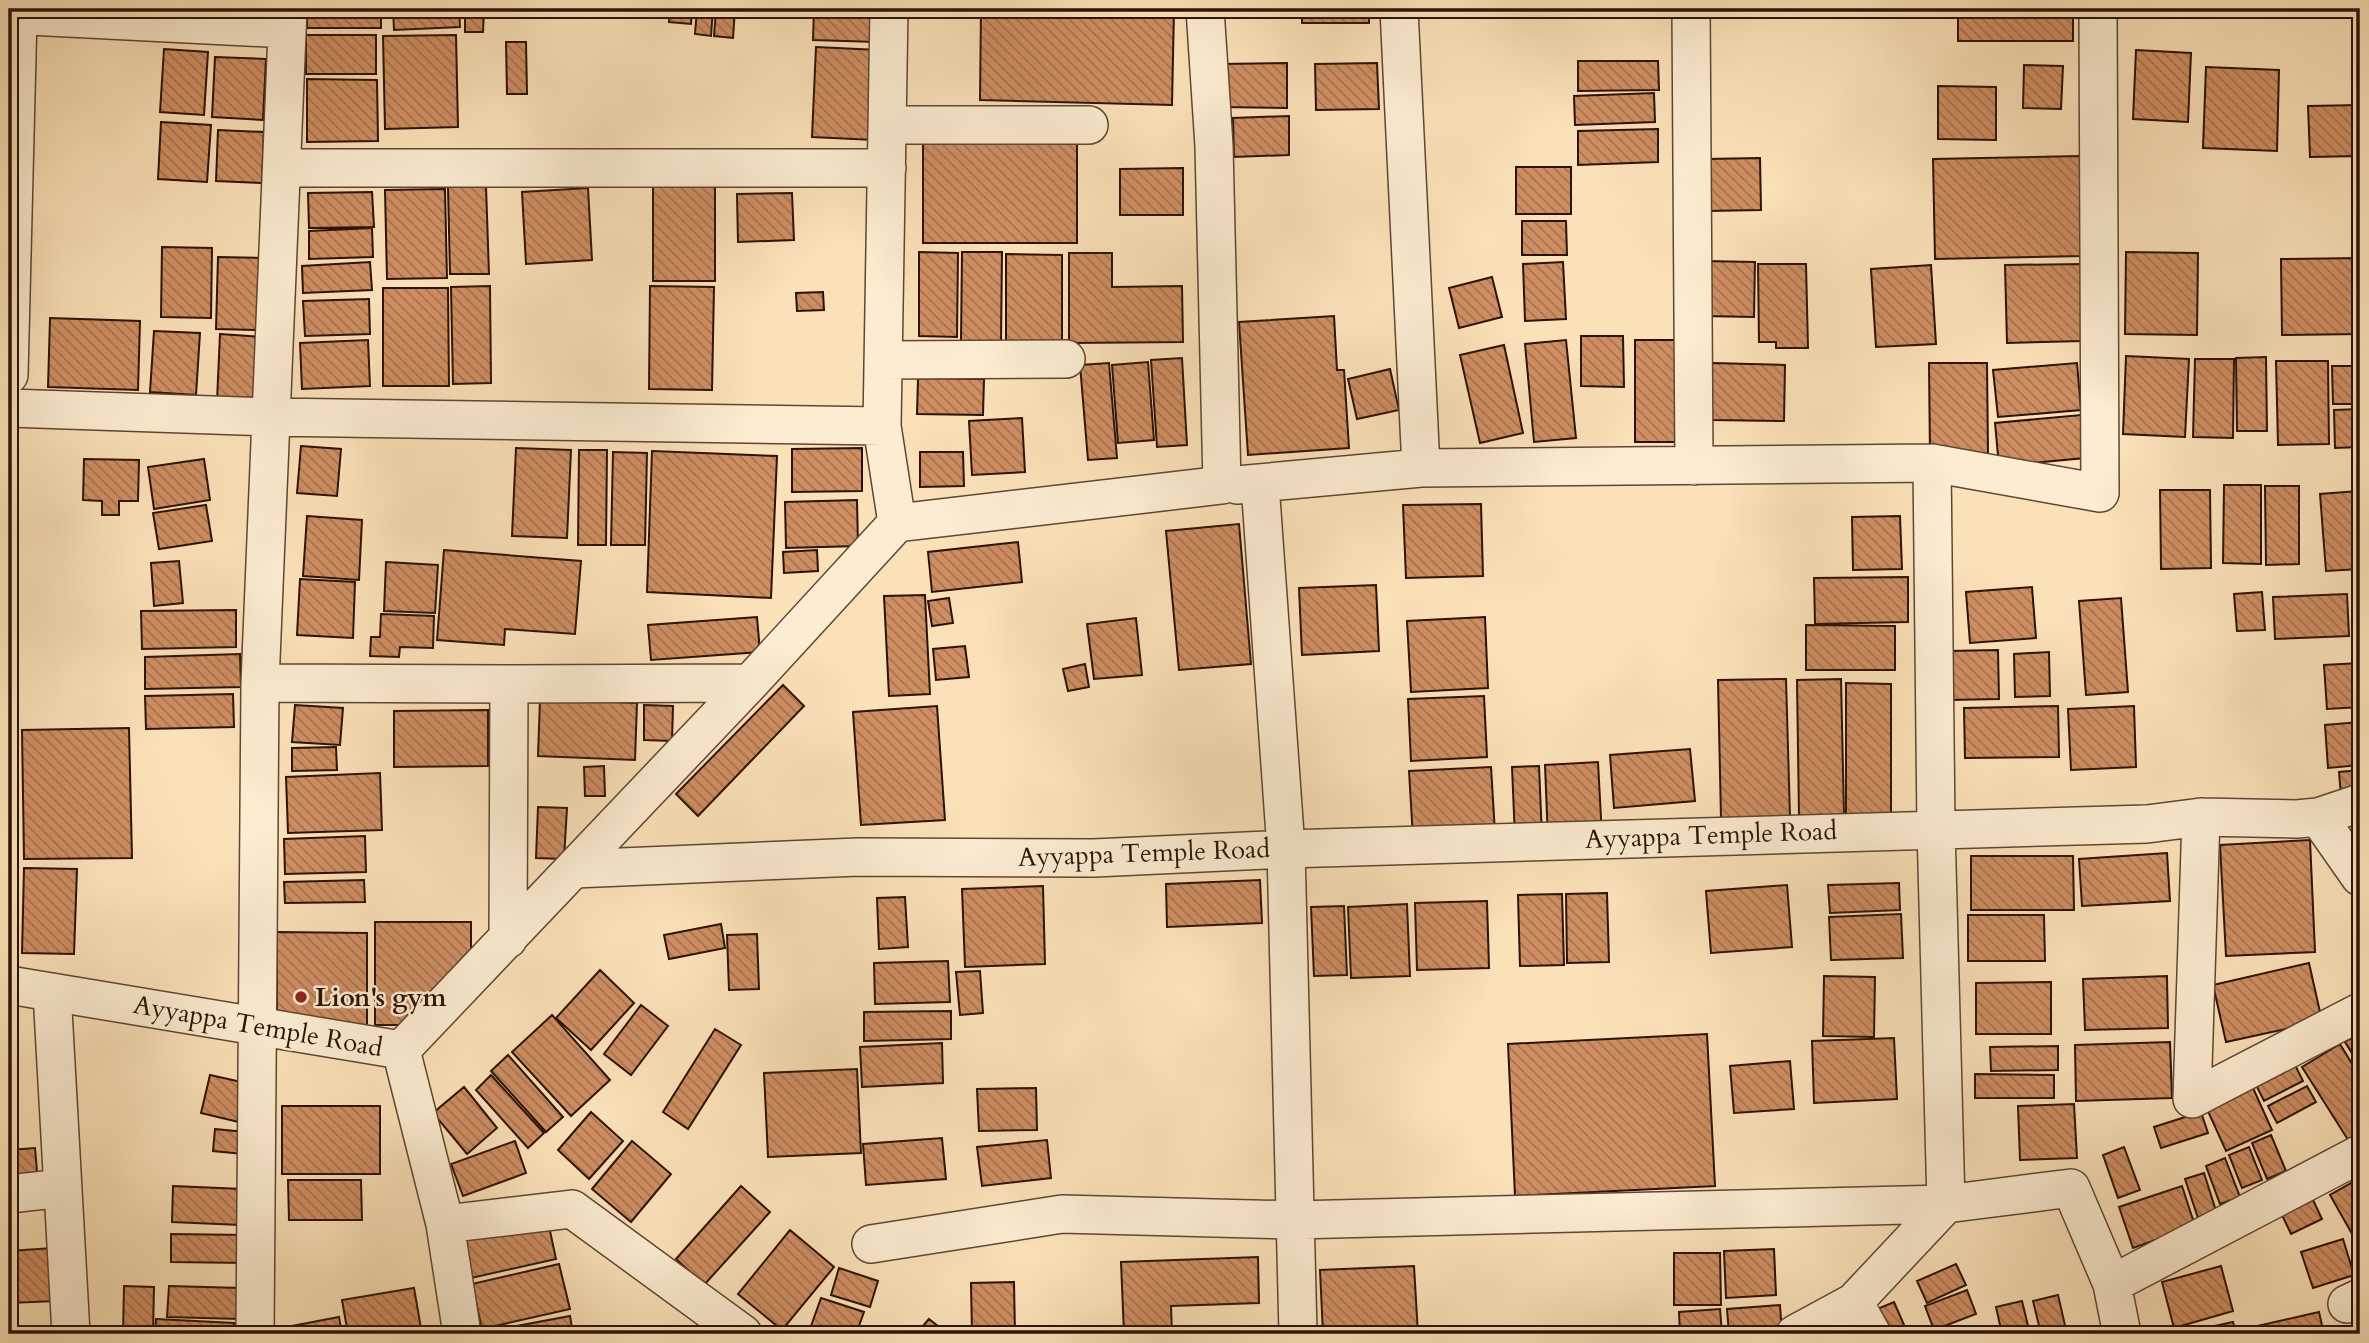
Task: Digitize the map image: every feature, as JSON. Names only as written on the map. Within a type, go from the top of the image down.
[{"type":"street","points":[[889,9],[882,426],[897,523]]},
{"type":"street","points":[[1205,9],[1213,145],[1222,485]]},
{"type":"street","points":[[1398,9],[1421,468]]},
{"type":"street","points":[[1691,9],[1694,466]]},
{"type":"street","points":[[574,869],[897,523],[1222,485],[1260,484],[1421,468],[1932,463],[2099,493],[2098,9]]},
{"type":"street","points":[[9,375],[13,15],[288,19],[260,683],[255,1334]]},
{"type":"street","points":[[888,125],[1088,125]]},
{"type":"street","points":[[282,168],[887,169]]},
{"type":"street","points":[[884,360],[1066,359]]},
{"type":"street","points":[[9,408],[271,417],[882,426]]},
{"type":"street","points":[[1796,1334],[1854,1302],[1946,1204],[1936,828],[1932,463]]},
{"type":"street","points":[[1260,484],[1286,849],[1298,1334]]},
{"type":"street","points":[[260,683],[750,683]]},
{"type":"street","points":[[508,939],[509,684]]},
{"type":"street","name":"Ayyappa Temple Road","points":[[9,985],[401,1050],[574,869],[859,857],[1094,858],[1286,849],[1936,828],[2147,824],[2201,817],[2318,817],[2360,803]]},
{"type":"street","points":[[2201,817],[2192,1098],[2360,1012]]},
{"type":"street","points":[[2318,817],[2360,877]]},
{"type":"street","points":[[52,992],[71,1334]]},
{"type":"street","points":[[401,1050],[445,1224],[462,1334]]},
{"type":"street","points":[[2112,1284],[2360,1154]]},
{"type":"street","points":[[9,1194],[63,1188]]},
{"type":"street","points":[[870,1244],[1062,1214],[1294,1220],[1946,1204],[2071,1188],[2112,1284],[2122,1334]]},
{"type":"street","points":[[445,1224],[572,1209],[743,1334]]},
{"type":"street","points":[[1854,1302],[1872,1334]]},
{"type":"building","points":[[307,9],[381,9],[381,28],[307,28]]},
{"type":"building","points":[[393,9],[459,9],[460,27],[394,30]]},
{"type":"building","points":[[465,9],[484,9],[483,32],[465,32]]},
{"type":"building","points":[[670,9],[692,9],[691,24],[669,22]]},
{"type":"building","points":[[697,9],[713,9],[711,36],[695,34]]},
{"type":"building","points":[[716,9],[735,9],[733,38],[714,36]]},
{"type":"building","points":[[814,9],[878,9],[876,42],[813,40]]},
{"type":"building","points":[[981,9],[1174,9],[1172,105],[980,100]]},
{"type":"building","points":[[1302,9],[1369,9],[1369,23],[1302,23]]},
{"type":"building","points":[[1501,9],[1544,9],[1544,14],[1501,14]]},
{"type":"building","points":[[1958,9],[2073,9],[2073,41],[1958,41]]},
{"type":"building","points":[[306,35],[376,35],[376,74],[306,74]]},
{"type":"building","points":[[456,35],[458,127],[385,129],[383,36]]},
{"type":"building","points":[[506,42],[526,42],[527,94],[507,94]]},
{"type":"building","points":[[816,47],[878,50],[874,140],[812,137]]},
{"type":"building","points":[[164,49],[208,52],[204,115],[160,112]]},
{"type":"building","points":[[2136,50],[2191,53],[2188,122],[2133,119]]},
{"type":"building","points":[[215,57],[266,59],[263,120],[212,117]]},
{"type":"building","points":[[1578,61],[1658,61],[1659,90],[1578,91]]},
{"type":"building","points":[[1287,63],[1287,108],[1220,107],[1220,64]]},
{"type":"building","points":[[1377,63],[1379,109],[1316,110],[1315,64]]},
{"type":"building","points":[[2024,65],[2063,66],[2061,109],[2023,108]]},
{"type":"building","points":[[2206,67],[2279,70],[2277,151],[2203,148]]},
{"type":"building","points":[[307,79],[377,80],[378,141],[307,142]]},
{"type":"building","points":[[1938,86],[1996,87],[1996,140],[1938,139]]},
{"type":"building","points":[[1654,93],[1655,122],[1575,125],[1574,96]]},
{"type":"building","points":[[2360,105],[2360,156],[2310,157],[2308,106]]},
{"type":"building","points":[[1289,116],[1289,155],[1234,157],[1233,118]]},
{"type":"building","points":[[161,122],[211,125],[207,182],[158,179]]},
{"type":"building","points":[[1658,129],[1658,162],[1578,165],[1578,131]]},
{"type":"building","points":[[218,130],[264,132],[262,183],[216,181]]},
{"type":"building","points":[[923,143],[1077,143],[1077,243],[923,243]]},
{"type":"building","points":[[2080,156],[2083,256],[1935,259],[1933,159]]},
{"type":"building","points":[[1760,158],[1761,210],[1707,211],[1706,159]]},
{"type":"building","points":[[1516,167],[1571,167],[1571,214],[1516,214]]},
{"type":"building","points":[[1183,168],[1183,215],[1120,215],[1120,169]]},
{"type":"building","points":[[653,185],[715,186],[715,281],[653,281]]},
{"type":"building","points":[[486,186],[489,274],[450,274],[448,187]]},
{"type":"building","points":[[588,188],[592,260],[526,264],[522,192]]},
{"type":"building","points":[[445,189],[447,278],[387,279],[385,190]]},
{"type":"building","points":[[372,192],[374,227],[309,228],[308,193]]},
{"type":"building","points":[[792,193],[794,240],[738,242],[737,194]]},
{"type":"building","points":[[1522,221],[1566,221],[1567,255],[1522,255]]},
{"type":"building","points":[[372,228],[373,257],[309,259],[309,231]]},
{"type":"building","points":[[162,247],[212,248],[211,318],[161,317]]},
{"type":"building","points":[[919,252],[958,253],[957,337],[919,336]]},
{"type":"building","points":[[962,252],[1002,252],[1001,343],[961,342]]},
{"type":"building","points":[[2126,252],[2198,253],[2197,335],[2125,334]]},
{"type":"building","points":[[1069,253],[1112,253],[1112,287],[1182,286],[1183,342],[1069,343]]},
{"type":"building","points":[[1006,254],[1062,255],[1062,348],[1006,348]]},
{"type":"building","points":[[218,257],[263,258],[261,330],[216,329]]},
{"type":"building","points":[[2360,258],[2360,334],[2282,335],[2281,259]]},
{"type":"building","points":[[1703,261],[1755,262],[1754,317],[1703,316]]},
{"type":"building","points":[[370,262],[372,290],[303,293],[302,266]]},
{"type":"building","points":[[1563,262],[1566,319],[1525,321],[1523,264]]},
{"type":"building","points":[[1758,264],[1806,264],[1808,348],[1776,348],[1776,342],[1759,342]]},
{"type":"building","points":[[2082,264],[2083,341],[2007,343],[2005,265]]},
{"type":"building","points":[[1931,265],[1936,344],[1876,347],[1871,269]]},
{"type":"building","points":[[1492,277],[1502,317],[1459,328],[1449,288]]},
{"type":"building","points":[[490,286],[491,383],[453,384],[451,287]]},
{"type":"building","points":[[650,286],[714,287],[712,390],[649,389]]},
{"type":"building","points":[[383,288],[448,288],[449,386],[383,386]]},
{"type":"building","points":[[823,292],[824,310],[797,311],[796,293]]},
{"type":"building","points":[[369,299],[370,334],[305,336],[303,301]]},
{"type":"building","points":[[1334,316],[1337,370],[1344,370],[1349,448],[1248,455],[1239,322]]},
{"type":"building","points":[[50,318],[140,321],[138,390],[48,387]]},
{"type":"building","points":[[154,331],[200,333],[196,395],[150,392]]},
{"type":"building","points":[[220,334],[263,337],[260,403],[217,401]]},
{"type":"building","points":[[1581,336],[1623,336],[1624,387],[1581,386]]},
{"type":"building","points":[[368,340],[370,386],[302,389],[300,343]]},
{"type":"building","points":[[1566,340],[1576,438],[1534,442],[1525,344]]},
{"type":"building","points":[[1635,340],[1683,340],[1684,442],[1635,442]]},
{"type":"building","points":[[1504,345],[1523,433],[1480,443],[1460,355]]},
{"type":"building","points":[[2126,356],[2189,359],[2185,437],[2123,434]]},
{"type":"building","points":[[2266,357],[2267,431],[2237,431],[2236,358]]},
{"type":"building","points":[[1182,358],[1187,445],[1157,447],[1151,360]]},
{"type":"building","points":[[2195,359],[2234,359],[2233,438],[2193,437]]},
{"type":"building","points":[[2276,361],[2328,361],[2329,444],[2278,445]]},
{"type":"building","points":[[1148,362],[1154,440],[1118,443],[1112,365]]},
{"type":"building","points":[[1109,363],[1117,458],[1088,460],[1080,365]]},
{"type":"building","points":[[1712,363],[1785,365],[1784,421],[1711,420]]},
{"type":"building","points":[[1929,363],[1987,363],[1988,454],[1930,455]]},
{"type":"building","points":[[2077,363],[2081,410],[1998,417],[1993,370]]},
{"type":"building","points":[[2332,366],[2360,366],[2360,404],[2333,404]]},
{"type":"building","points":[[1390,369],[1399,410],[1357,419],[1348,379]]},
{"type":"building","points":[[918,378],[984,379],[983,415],[917,414]]},
{"type":"building","points":[[2360,409],[2360,447],[2335,448],[2334,410]]},
{"type":"building","points":[[2081,415],[2085,458],[1999,466],[1995,423]]},
{"type":"building","points":[[1022,418],[1025,472],[972,475],[969,421]]},
{"type":"building","points":[[301,446],[341,449],[337,496],[297,493]]},
{"type":"building","points":[[516,448],[571,450],[567,538],[512,536]]},
{"type":"building","points":[[862,448],[862,491],[792,492],[792,449]]},
{"type":"building","points":[[579,450],[607,450],[606,545],[578,545]]},
{"type":"building","points":[[652,451],[777,456],[771,598],[647,592]]},
{"type":"building","points":[[613,452],[647,453],[645,545],[611,545]]},
{"type":"building","points":[[920,452],[963,452],[964,486],[920,487]]},
{"type":"building","points":[[84,459],[139,460],[138,501],[119,501],[119,515],[102,515],[102,501],[83,500]]},
{"type":"building","points":[[204,459],[210,500],[154,509],[148,467]]},
{"type":"building","points":[[2224,485],[2261,485],[2261,564],[2223,563]]},
{"type":"building","points":[[2265,486],[2299,486],[2299,564],[2266,565]]},
{"type":"building","points":[[2160,490],[2210,490],[2211,568],[2161,569]]},
{"type":"building","points":[[2358,491],[2360,569],[2326,571],[2320,494]]},
{"type":"building","points":[[857,500],[858,546],[786,548],[785,502]]},
{"type":"building","points":[[1481,504],[1483,576],[1406,578],[1403,505]]},
{"type":"building","points":[[206,505],[212,541],[159,549],[153,513]]},
{"type":"building","points":[[307,516],[362,520],[359,580],[303,576]]},
{"type":"building","points":[[1900,516],[1902,569],[1853,570],[1852,517]]},
{"type":"building","points":[[1239,524],[1251,664],[1179,670],[1166,531]]},
{"type":"building","points":[[1018,542],[1022,582],[932,592],[928,552]]},
{"type":"building","points":[[444,550],[581,561],[575,634],[505,629],[504,645],[437,640]]},
{"type":"building","points":[[817,550],[818,571],[784,573],[783,552]]},
{"type":"building","points":[[179,561],[183,603],[154,606],[151,563]]},
{"type":"building","points":[[386,562],[438,565],[435,613],[384,611]]},
{"type":"building","points":[[1908,577],[1908,622],[1815,624],[1814,578]]},
{"type":"building","points":[[300,579],[355,582],[353,638],[297,635]]},
{"type":"building","points":[[1376,585],[1379,651],[1302,655],[1299,588]]},
{"type":"building","points":[[2032,587],[2036,638],[1970,643],[1966,592]]},
{"type":"building","points":[[2354,589],[2360,589],[2360,622],[2357,622]]},
{"type":"building","points":[[2262,592],[2265,630],[2237,631],[2234,594]]},
{"type":"building","points":[[2347,594],[2349,636],[2275,639],[2273,597]]},
{"type":"building","points":[[925,595],[930,694],[889,696],[884,596]]},
{"type":"building","points":[[949,598],[953,623],[932,626],[928,601]]},
{"type":"building","points":[[2121,598],[2128,692],[2086,695],[2079,601]]},
{"type":"building","points":[[236,610],[236,647],[142,649],[141,611]]},
{"type":"building","points":[[381,614],[434,616],[433,648],[400,647],[399,657],[370,656],[371,637],[380,637]]},
{"type":"building","points":[[757,617],[760,652],[651,660],[648,625]]},
{"type":"building","points":[[1485,617],[1488,688],[1411,692],[1407,621]]},
{"type":"building","points":[[1136,618],[1142,675],[1094,679],[1087,624]]},
{"type":"building","points":[[1806,625],[1895,626],[1895,670],[1806,670]]},
{"type":"building","points":[[965,646],[969,677],[936,680],[933,649]]},
{"type":"building","points":[[1998,650],[1999,699],[1949,700],[1948,651]]},
{"type":"building","points":[[2049,652],[2050,696],[2015,697],[2014,654]]},
{"type":"building","points":[[240,654],[241,687],[145,689],[145,657]]},
{"type":"building","points":[[2360,663],[2360,707],[2327,709],[2324,665]]},
{"type":"building","points":[[1085,664],[1089,687],[1068,691],[1063,669]]},
{"type":"building","points":[[1786,679],[1790,817],[1721,819],[1718,680]]},
{"type":"building","points":[[1841,679],[1844,815],[1799,816],[1797,680]]},
{"type":"building","points":[[1846,683],[1891,684],[1891,820],[1846,820]]},
{"type":"building","points":[[783,685],[804,706],[698,816],[676,794]]},
{"type":"building","points":[[233,694],[234,727],[146,729],[145,696]]},
{"type":"building","points":[[1484,696],[1487,757],[1411,761],[1408,699]]},
{"type":"building","points":[[540,699],[637,703],[635,760],[538,756]]},
{"type":"building","points":[[295,705],[343,708],[340,745],[292,742]]},
{"type":"building","points":[[644,705],[673,706],[672,741],[644,740]]},
{"type":"building","points":[[937,706],[945,820],[861,825],[853,712]]},
{"type":"building","points":[[2058,706],[2059,757],[1965,758],[1964,708]]},
{"type":"building","points":[[2134,706],[2136,767],[2071,770],[2068,709]]},
{"type":"building","points":[[488,710],[488,766],[394,767],[394,711]]},
{"type":"building","points":[[2360,722],[2360,765],[2328,768],[2325,725]]},
{"type":"building","points":[[129,728],[132,858],[24,859],[22,730]]},
{"type":"building","points":[[336,747],[337,770],[292,771],[292,748]]},
{"type":"building","points":[[1690,749],[1695,801],[1614,808],[1610,755]]},
{"type":"building","points":[[1598,762],[1602,837],[1548,840],[1545,765]]},
{"type":"building","points":[[604,766],[605,796],[585,796],[584,767]]},
{"type":"building","points":[[1539,766],[1542,837],[1515,838],[1512,767]]},
{"type":"building","points":[[1491,767],[1495,833],[1413,838],[1409,771]]},
{"type":"building","points":[[2360,770],[2360,794],[2341,796],[2339,772]]},
{"type":"building","points":[[380,773],[382,830],[288,833],[286,777]]},
{"type":"building","points":[[538,807],[567,808],[564,859],[536,858]]},
{"type":"building","points":[[365,836],[366,872],[285,874],[284,839]]},
{"type":"building","points":[[2310,840],[2315,952],[2226,956],[2220,845]]},
{"type":"building","points":[[2167,853],[2170,901],[2082,906],[2079,859]]},
{"type":"building","points":[[1971,856],[2073,856],[2074,910],[1971,910]]},
{"type":"building","points":[[24,868],[77,869],[74,954],[22,953]]},
{"type":"building","points":[[364,880],[365,902],[285,903],[284,882]]},
{"type":"building","points":[[1260,880],[1262,923],[1167,927],[1166,884]]},
{"type":"building","points":[[1899,883],[1900,910],[1830,913],[1828,885]]},
{"type":"building","points":[[1787,885],[1792,947],[1711,953],[1706,891]]},
{"type":"building","points":[[1043,886],[1045,964],[965,967],[962,889]]},
{"type":"building","points":[[1607,893],[1609,962],[1567,963],[1566,894]]},
{"type":"building","points":[[1562,894],[1564,965],[1520,966],[1518,895]]},
{"type":"building","points":[[905,897],[908,947],[879,949],[877,898]]},
{"type":"building","points":[[1487,901],[1489,968],[1417,970],[1415,903]]},
{"type":"building","points":[[1407,904],[1410,976],[1351,978],[1348,907]]},
{"type":"building","points":[[1344,906],[1347,975],[1314,976],[1311,907]]},
{"type":"building","points":[[1901,914],[1903,958],[1831,960],[1829,917]]},
{"type":"building","points":[[1968,915],[2044,915],[2045,961],[1968,961]]},
{"type":"building","points":[[375,922],[471,922],[471,955],[413,1025],[375,1025]]},
{"type":"building","points":[[721,924],[725,948],[669,959],[664,935]]},
{"type":"building","points":[[277,932],[367,933],[367,1029],[277,1028]]},
{"type":"building","points":[[757,934],[759,989],[729,990],[727,935]]},
{"type":"building","points":[[948,961],[950,1002],[875,1004],[874,963]]},
{"type":"building","points":[[2309,963],[2322,1021],[2226,1042],[2213,985]]},
{"type":"building","points":[[600,970],[634,1003],[591,1050],[556,1018]]},
{"type":"building","points":[[980,971],[983,1013],[960,1015],[956,972]]},
{"type":"building","points":[[1824,976],[1875,977],[1874,1037],[1823,1036]]},
{"type":"building","points":[[2167,976],[2168,1028],[2085,1030],[2083,979]]},
{"type":"building","points":[[2051,982],[2051,1034],[1976,1034],[1976,983]]},
{"type":"building","points":[[641,1005],[668,1026],[631,1075],[604,1054]]},
{"type":"building","points":[[951,1011],[951,1039],[864,1041],[864,1012]]},
{"type":"building","points":[[552,1015],[610,1080],[571,1116],[512,1052]]},
{"type":"building","points":[[715,1029],[741,1045],[688,1129],[663,1112]]},
{"type":"building","points":[[2360,1033],[2360,1066],[2345,1042]]},
{"type":"building","points":[[1707,1034],[1715,1186],[1515,1196],[1508,1044]]},
{"type":"building","points":[[1894,1038],[1897,1099],[1814,1103],[1812,1041]]},
{"type":"building","points":[[2170,1042],[2172,1098],[2076,1101],[2075,1045]]},
{"type":"building","points":[[942,1043],[943,1083],[862,1087],[860,1047]]},
{"type":"building","points":[[2340,1044],[2360,1077],[2360,1137],[2350,1143],[2302,1067]]},
{"type":"building","points":[[2058,1046],[2058,1070],[1991,1071],[1990,1047]]},
{"type":"building","points":[[508,1055],[563,1117],[546,1132],[491,1071]]},
{"type":"building","points":[[1790,1061],[1794,1109],[1734,1113],[1730,1066]]},
{"type":"building","points":[[2293,1061],[2303,1081],[2264,1101],[2254,1081]]},
{"type":"building","points":[[857,1069],[861,1153],[768,1157],[764,1073]]},
{"type":"building","points":[[1975,1074],[2054,1075],[2054,1098],[1975,1098]]},
{"type":"building","points":[[210,1075],[255,1085],[247,1124],[201,1113]]},
{"type":"building","points":[[491,1075],[544,1133],[528,1148],[476,1090]]},
{"type":"building","points":[[2307,1086],[2316,1102],[2277,1123],[2268,1106]]},
{"type":"building","points":[[464,1087],[497,1128],[467,1154],[433,1113]]},
{"type":"building","points":[[1036,1088],[1037,1130],[979,1131],[977,1089]]},
{"type":"building","points":[[2253,1088],[2272,1130],[2226,1151],[2207,1109]]},
{"type":"building","points":[[2074,1104],[2077,1158],[2020,1160],[2018,1106]]},
{"type":"building","points":[[282,1106],[380,1106],[380,1174],[282,1174]]},
{"type":"building","points":[[591,1112],[623,1141],[589,1179],[558,1150]]},
{"type":"building","points":[[2201,1112],[2208,1133],[2161,1148],[2154,1127]]},
{"type":"building","points":[[215,1129],[245,1132],[243,1154],[213,1151]]},
{"type":"building","points":[[2271,1135],[2286,1171],[2267,1179],[2252,1143]]},
{"type":"building","points":[[942,1138],[946,1179],[866,1185],[863,1144]]},
{"type":"building","points":[[1047,1140],[1051,1178],[982,1186],[977,1147]]},
{"type":"building","points":[[515,1141],[526,1173],[463,1196],[451,1164]]},
{"type":"building","points":[[632,1141],[671,1174],[631,1222],[592,1189]]},
{"type":"building","points":[[2124,1147],[2140,1190],[2118,1198],[2103,1155]]},
{"type":"building","points":[[2249,1147],[2262,1180],[2242,1188],[2229,1155]]},
{"type":"building","points":[[35,1148],[38,1183],[9,1185],[9,1150]]},
{"type":"building","points":[[2225,1158],[2240,1197],[2220,1204],[2206,1166]]},
{"type":"building","points":[[2204,1173],[2216,1211],[2198,1218],[2185,1179]]},
{"type":"building","points":[[2360,1178],[2360,1239],[2356,1241],[2330,1195]]},
{"type":"building","points":[[288,1180],[361,1180],[362,1220],[289,1220]]},
{"type":"building","points":[[173,1186],[242,1189],[240,1225],[172,1222]]},
{"type":"building","points":[[741,1186],[770,1212],[704,1285],[676,1259]]},
{"type":"building","points":[[2182,1186],[2195,1226],[2133,1248],[2119,1207]]},
{"type":"building","points":[[2313,1200],[2322,1219],[2291,1234],[2282,1215]]},
{"type":"building","points":[[547,1217],[556,1259],[471,1278],[462,1236]]},
{"type":"building","points":[[790,1230],[834,1267],[782,1330],[738,1294]]},
{"type":"building","points":[[171,1234],[247,1235],[247,1263],[171,1262]]},
{"type":"building","points":[[2343,1239],[2354,1275],[2313,1288],[2301,1252]]},
{"type":"building","points":[[53,1248],[56,1301],[9,1303],[9,1251]]},
{"type":"building","points":[[1774,1249],[1776,1295],[1726,1298],[1724,1251]]},
{"type":"building","points":[[1674,1253],[1720,1253],[1721,1305],[1674,1305]]},
{"type":"building","points":[[1258,1257],[1259,1303],[1171,1306],[1172,1334],[1124,1334],[1121,1262]]},
{"type":"building","points":[[559,1264],[570,1309],[482,1329],[472,1284]]},
{"type":"building","points":[[1956,1264],[1966,1285],[1927,1303],[1917,1281]]},
{"type":"building","points":[[1414,1266],[1418,1334],[1323,1334],[1320,1270]]},
{"type":"building","points":[[2221,1266],[2233,1311],[2174,1328],[2162,1282]]},
{"type":"building","points":[[839,1268],[878,1281],[870,1307],[831,1295]]},
{"type":"building","points":[[1014,1282],[1015,1334],[972,1334],[971,1283]]},
{"type":"building","points":[[124,1286],[154,1287],[153,1334],[123,1334]]},
{"type":"building","points":[[169,1286],[241,1288],[240,1319],[167,1317]]},
{"type":"building","points":[[414,1288],[422,1334],[348,1334],[342,1300]]},
{"type":"building","points":[[1967,1290],[1976,1314],[1934,1330],[1925,1306]]},
{"type":"building","points":[[2058,1295],[2067,1334],[2041,1334],[2033,1301]]},
{"type":"building","points":[[821,1298],[864,1312],[856,1334],[835,1334],[811,1326]]},
{"type":"building","points":[[2022,1301],[2030,1334],[2002,1334],[1996,1307]]},
{"type":"building","points":[[1894,1302],[1908,1334],[1878,1334],[1868,1313]]},
{"type":"building","points":[[1780,1305],[1782,1334],[1729,1334],[1727,1309]]},
{"type":"building","points":[[1720,1309],[1722,1334],[1680,1334],[1679,1312]]},
{"type":"building","points":[[2319,1312],[2324,1334],[2245,1334],[2244,1329]]},
{"type":"building","points":[[570,1316],[573,1334],[490,1334],[490,1331]]},
{"type":"building","points":[[339,1317],[342,1334],[277,1334],[276,1329]]},
{"type":"building","points":[[156,1319],[234,1323],[234,1334],[155,1334]]},
{"type":"building","points":[[929,1319],[948,1334],[916,1334]]},
{"type":"building","points":[[2233,1322],[2236,1334],[2178,1334]]},
{"type":"place","name":"Lion's gym","points":[[301,997]]}]
